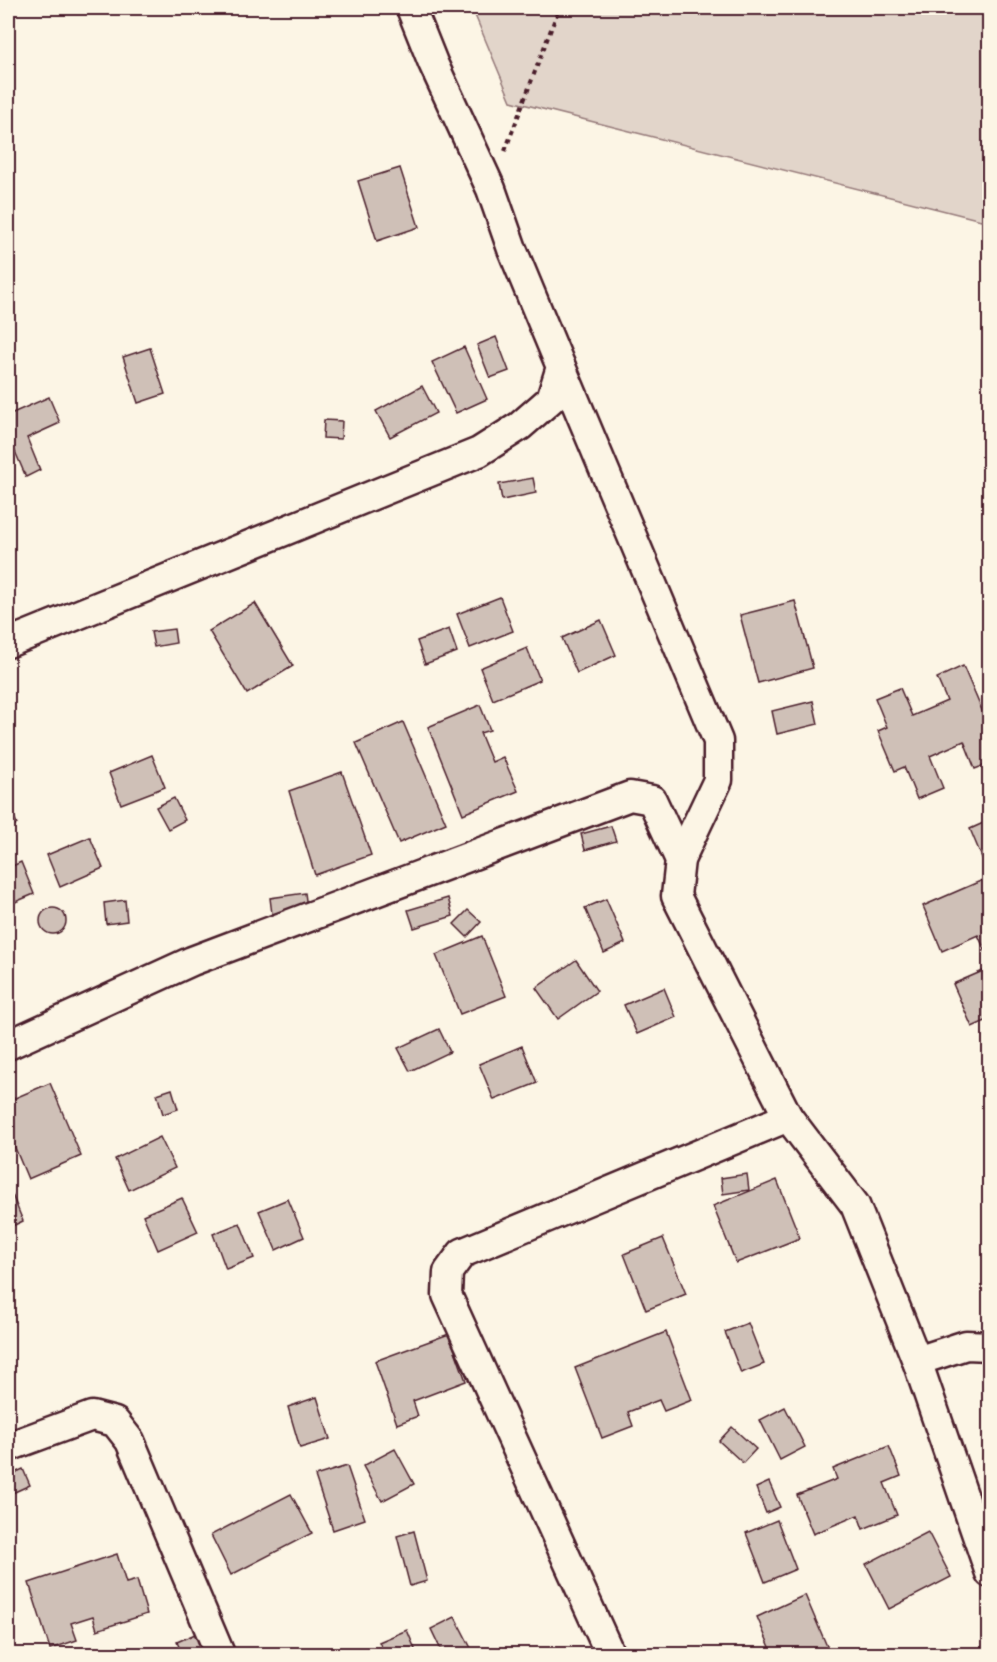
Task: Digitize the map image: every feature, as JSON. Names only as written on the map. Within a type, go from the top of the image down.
[{"type":"street","points":[[411,8],[491,189],[512,249],[718,741],[718,780],[680,860],[676,896],[788,1117],[855,1205],[917,1361],[990,1573]]},
{"type":"street","points":[[8,643],[479,452],[519,426],[551,399],[561,367]]},
{"type":"street","points":[[8,1045],[192,961],[630,796],[652,800],[680,860]]},
{"type":"street","points":[[610,1654],[447,1295],[448,1272],[462,1253],[788,1117]]},
{"type":"street","points":[[917,1361],[966,1345],[990,1346]]},
{"type":"street","points":[[8,1447],[92,1416],[115,1422],[130,1441],[220,1654]]},
{"type":"path","points":[[491,189],[559,8]]},
{"type":"shaded area","points":[[472,8],[989,8],[989,222],[511,101]]},
{"type":"building","points":[[400,168],[419,227],[377,241],[358,181]]},
{"type":"building","points":[[496,337],[509,371],[490,378],[477,345]]},
{"type":"building","points":[[464,347],[487,399],[456,413],[432,362]]},
{"type":"building","points":[[150,348],[165,394],[138,403],[123,357]]},
{"type":"building","points":[[422,386],[436,413],[390,437],[376,411]]},
{"type":"building","points":[[49,397],[60,423],[27,438],[40,470],[26,477],[8,435],[8,415]]},
{"type":"building","points":[[324,420],[342,421],[341,439],[323,438]]},
{"type":"building","points":[[533,478],[536,493],[502,500],[499,484]]},
{"type":"building","points":[[500,597],[513,631],[470,648],[457,614]]},
{"type":"building","points":[[795,601],[813,668],[758,683],[740,615]]},
{"type":"building","points":[[255,603],[293,666],[247,694],[209,631]]},
{"type":"building","points":[[601,620],[616,655],[577,673],[562,638]]},
{"type":"building","points":[[174,629],[176,643],[154,647],[151,632]]},
{"type":"building","points":[[449,629],[457,652],[425,664],[417,641]]},
{"type":"building","points":[[527,648],[540,680],[493,700],[480,668]]},
{"type":"building","points":[[963,666],[990,729],[990,763],[975,769],[964,741],[930,756],[943,788],[917,799],[904,767],[895,771],[878,731],[887,727],[875,698],[900,688],[912,716],[947,701],[937,678]]},
{"type":"building","points":[[813,701],[818,724],[777,734],[772,711]]},
{"type":"building","points":[[480,705],[490,730],[480,733],[492,762],[503,757],[518,791],[463,814],[428,727]]},
{"type":"building","points":[[403,722],[446,823],[399,843],[356,743]]},
{"type":"building","points":[[152,755],[165,787],[121,804],[109,773]]},
{"type":"building","points":[[342,772],[371,855],[315,875],[289,791]]},
{"type":"building","points":[[174,798],[185,820],[168,829],[156,807]]},
{"type":"building","points":[[8,801],[17,824],[8,828]]},
{"type":"building","points":[[990,820],[990,862],[985,865],[970,829]]},
{"type":"building","points":[[611,826],[616,841],[585,850],[581,834]]},
{"type":"building","points":[[90,837],[103,868],[60,887],[47,855]]},
{"type":"building","points":[[21,862],[34,894],[8,905],[8,868]]},
{"type":"building","points":[[990,877],[990,961],[978,935],[942,951],[923,906]]},
{"type":"building","points":[[305,893],[307,908],[272,914],[270,898]]},
{"type":"building","points":[[448,898],[453,916],[414,928],[408,910]]},
{"type":"building","points":[[606,899],[625,943],[604,953],[585,908]]},
{"type":"building","points":[[125,900],[127,921],[106,924],[104,903]]},
{"type":"building","points":[[53,908],[62,912],[66,921],[62,930],[53,934],[44,930],[40,921],[44,912]]},
{"type":"building","points":[[468,910],[481,922],[467,937],[454,924]]},
{"type":"building","points":[[482,936],[506,996],[460,1014],[436,955]]},
{"type":"building","points":[[576,960],[597,991],[558,1019],[536,988]]},
{"type":"building","points":[[990,968],[990,1019],[972,1027],[953,984]]},
{"type":"building","points":[[664,988],[676,1017],[637,1034],[624,1005]]},
{"type":"building","points":[[439,1029],[450,1052],[410,1071],[398,1048]]},
{"type":"building","points":[[522,1046],[537,1083],[494,1100],[479,1064]]},
{"type":"building","points":[[50,1083],[81,1156],[28,1179],[8,1131],[8,1101]]},
{"type":"building","points":[[172,1089],[178,1109],[163,1114],[157,1094]]},
{"type":"building","points":[[987,1111],[990,1111],[990,1126],[987,1126]]},
{"type":"building","points":[[160,1137],[175,1168],[129,1190],[115,1159]]},
{"type":"building","points":[[747,1174],[749,1190],[723,1194],[721,1178]]},
{"type":"building","points":[[777,1180],[800,1238],[736,1263],[713,1206]]},
{"type":"building","points":[[8,1185],[23,1221],[8,1228]]},
{"type":"building","points":[[182,1198],[198,1232],[158,1250],[143,1215]]},
{"type":"building","points":[[288,1199],[304,1237],[276,1250],[259,1211]]},
{"type":"building","points":[[240,1223],[254,1258],[226,1269],[213,1234]]},
{"type":"building","points":[[663,1238],[686,1294],[646,1310],[624,1254]]},
{"type":"building","points":[[748,1323],[764,1364],[741,1373],[725,1332]]},
{"type":"building","points":[[666,1332],[692,1400],[664,1411],[659,1400],[628,1412],[633,1426],[602,1438],[575,1368]]},
{"type":"building","points":[[449,1334],[466,1381],[413,1401],[418,1416],[397,1424],[375,1361]]},
{"type":"building","points":[[317,1397],[330,1439],[300,1448],[288,1407]]},
{"type":"building","points":[[785,1407],[805,1447],[780,1460],[760,1420]]},
{"type":"building","points":[[732,1427],[756,1449],[743,1463],[719,1441]]},
{"type":"building","points":[[889,1446],[901,1476],[884,1483],[897,1515],[863,1529],[858,1515],[813,1534],[797,1495],[837,1479],[833,1469]]},
{"type":"building","points":[[395,1449],[414,1484],[382,1501],[363,1466]]},
{"type":"building","points":[[347,1466],[365,1519],[333,1530],[315,1476]]},
{"type":"building","points":[[23,1469],[30,1485],[8,1495],[8,1476]]},
{"type":"building","points":[[769,1482],[780,1507],[766,1513],[756,1488]]},
{"type":"building","points":[[291,1494],[312,1533],[231,1575],[211,1535]]},
{"type":"building","points":[[777,1520],[796,1569],[765,1582],[746,1533]]},
{"type":"building","points":[[414,1531],[427,1581],[410,1586],[397,1536]]},
{"type":"building","points":[[928,1532],[951,1577],[889,1609],[866,1564]]},
{"type":"building","points":[[117,1554],[126,1583],[137,1580],[147,1614],[97,1630],[93,1616],[71,1623],[77,1640],[50,1649],[29,1583]]},
{"type":"building","points":[[805,1595],[829,1651],[822,1654],[773,1654],[757,1617]]},
{"type":"building","points":[[455,1617],[474,1654],[443,1654],[431,1629]]},
{"type":"building","points":[[407,1630],[417,1654],[385,1654],[379,1642]]},
{"type":"building","points":[[195,1634],[204,1654],[182,1654],[177,1642]]}]
